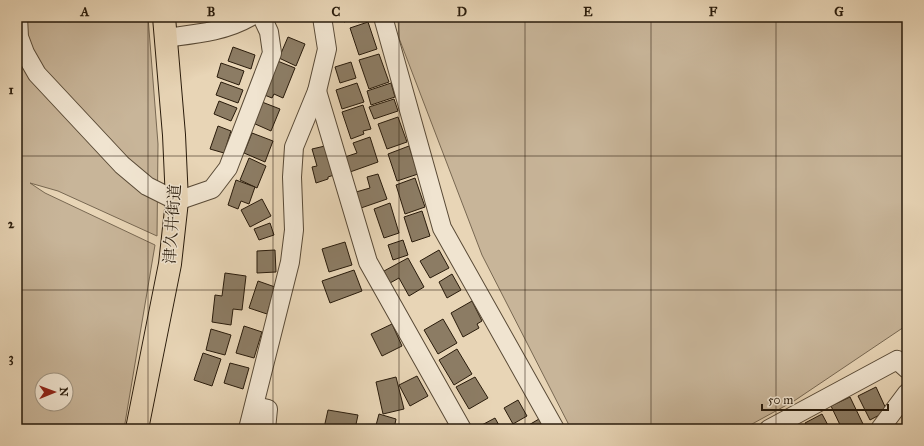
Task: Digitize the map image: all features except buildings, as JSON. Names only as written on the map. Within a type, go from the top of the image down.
[{"type":"highway","name":"津久井街道","points":[[137,429],[170,264],[177,201],[174,135],[164,28]]},
{"type":"street","points":[[18,17],[19,37],[25,53],[37,74],[122,165],[147,186],[177,201],[212,189],[228,168],[272,54],[269,32],[262,17]]},
{"type":"street","points":[[164,28],[216,31],[237,25],[250,17]]},
{"type":"street","points":[[248,429],[290,262],[294,230],[292,177],[294,147],[318,91],[327,49],[322,17]]},
{"type":"street","points":[[383,17],[442,228],[555,429]]},
{"type":"street","points":[[318,91],[368,262],[462,429]]},
{"type":"street","points":[[769,429],[897,360],[907,369]]},
{"type":"street","points":[[880,429],[907,393]]},
{"type":"street","points":[[255,406],[268,408],[266,429]]},
{"type":"shaded area","points":[[17,17],[148,17],[158,144],[157,236],[58,191],[30,183],[45,193],[155,245],[124,429],[17,429]]},
{"type":"shaded area","points":[[398,17],[907,17],[907,325],[794,401],[743,429],[571,429],[482,255],[399,38]]}]
